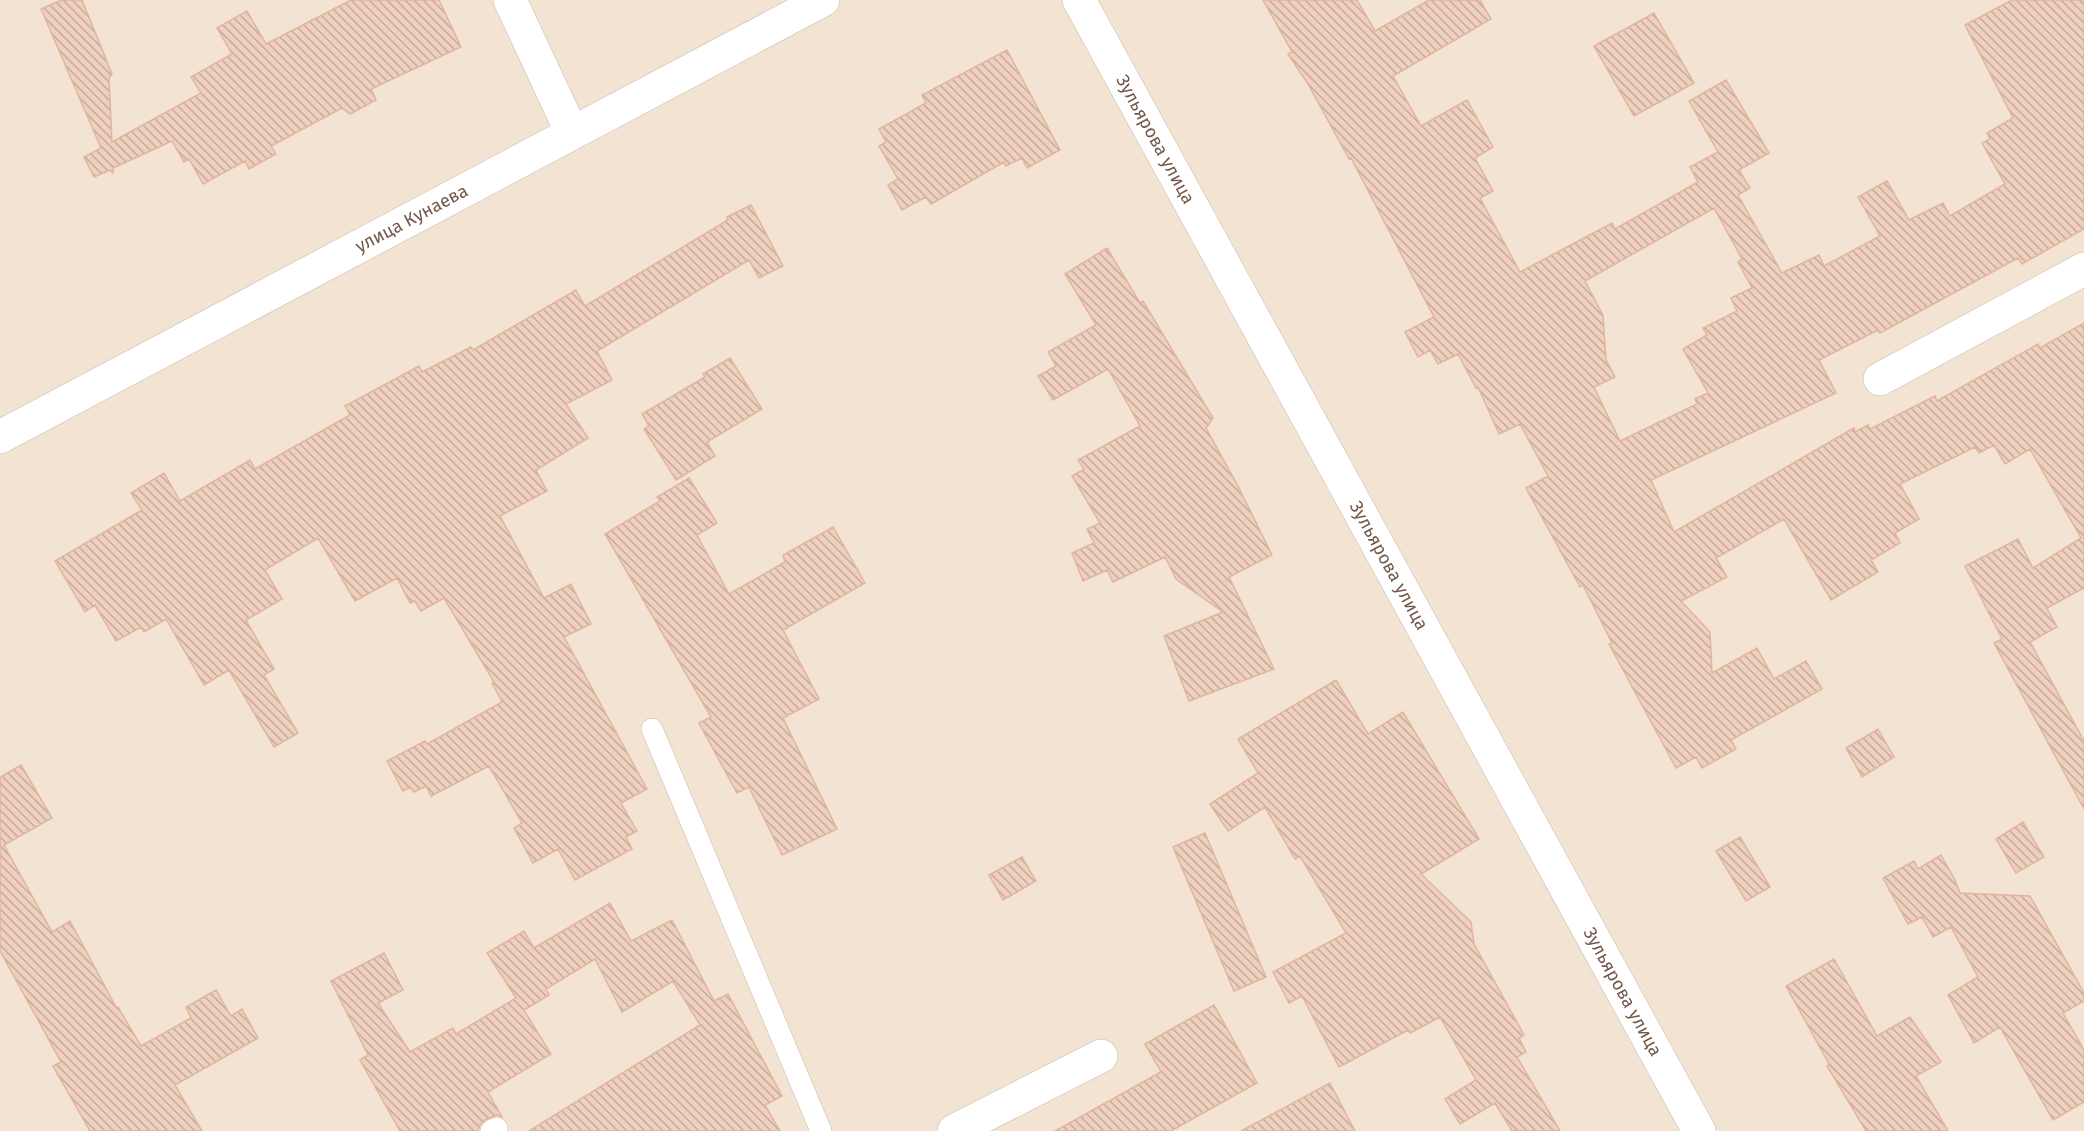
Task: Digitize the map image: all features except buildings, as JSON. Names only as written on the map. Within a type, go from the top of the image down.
[{"type":"street","points":[[510,0],[572,133]]},
{"type":"street","name":"улица Кунаева","points":[[0,437],[823,0]]},
{"type":"street","name":"Зульярова улица","points":[[1079,0],[1700,1131]]},
{"type":"street","points":[[1880,379],[2084,269]]},
{"type":"street","points":[[954,1131],[1101,1056]]},
{"type":"lane","points":[[652,729],[820,1131]]},
{"type":"shaded area","points":[[0,0],[2084,0],[2084,1131],[0,1131]]}]
